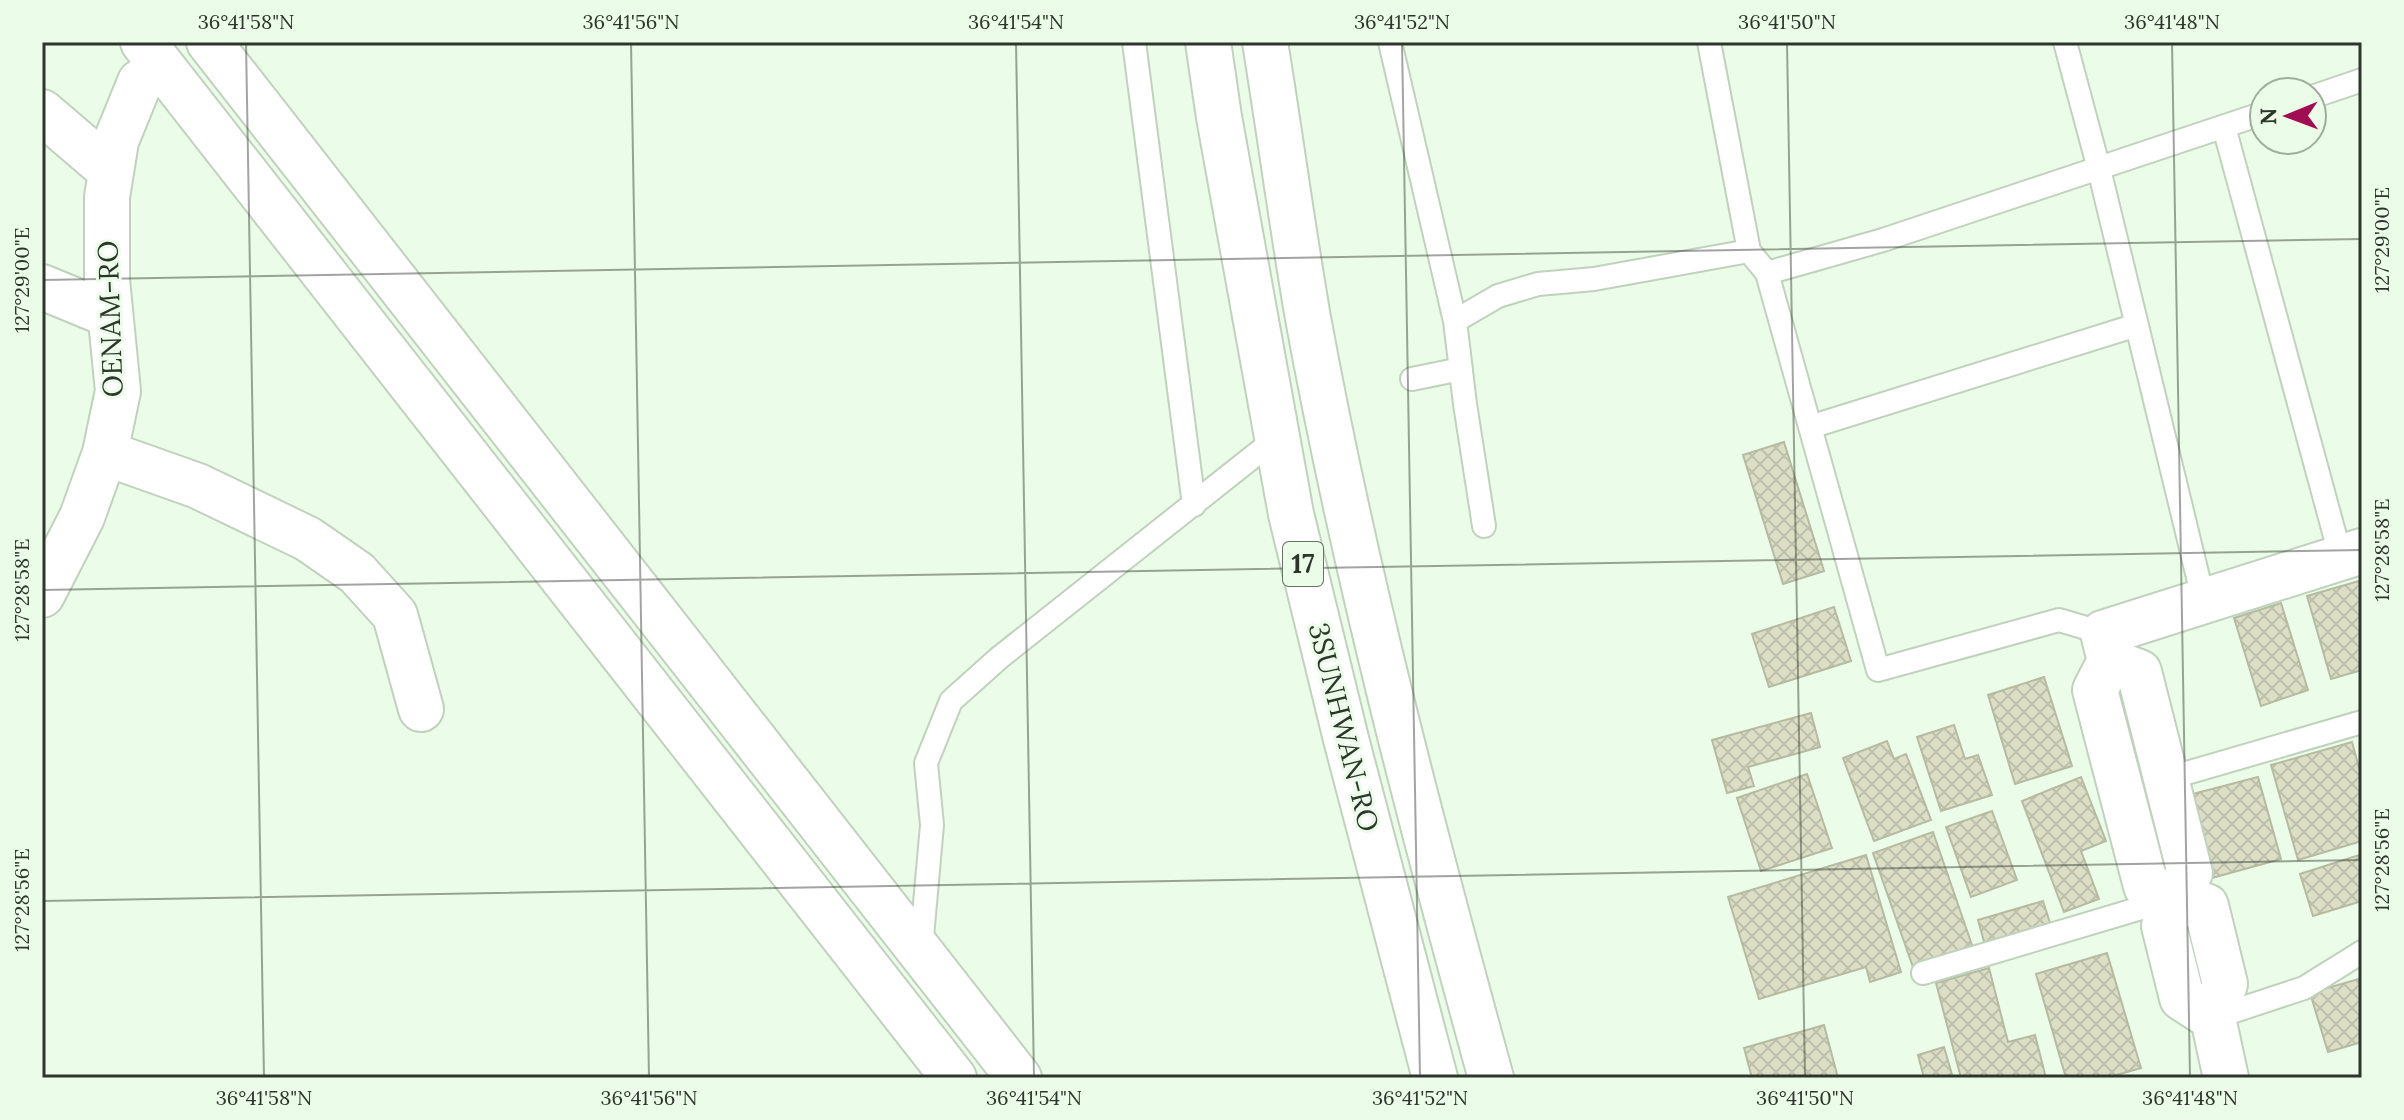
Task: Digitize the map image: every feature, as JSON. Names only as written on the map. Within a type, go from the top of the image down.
[{"type":"main road","points":[[209,42],[1019,1078]]},
{"type":"main road","name":"3SUNHWAN-RO","points":[[1208,42],[1291,514],[1435,1078]]},
{"type":"main road","name":"3SUNHWAN-RO","points":[[1265,42],[1308,318],[1365,589],[1491,1078]]},
{"type":"main road","points":[[142,62],[954,1078]]},
{"type":"main road","name":"OENAM-RO","points":[[42,595],[82,517],[105,453],[118,391],[107,280],[107,197],[116,141],[142,62]]},
{"type":"main road","points":[[42,112],[111,171]]},
{"type":"main road","points":[[42,287],[110,315]]},
{"type":"main road","points":[[105,453],[198,486],[308,539],[357,573],[395,615],[421,709]]},
{"type":"main road","points":[[2226,1078],[2213,1018],[2225,984],[2206,906],[2146,886],[2095,690],[2107,647],[2204,602],[2352,554]]},
{"type":"main road","points":[[2107,647],[2139,672],[2190,873],[2176,897]]},
{"type":"lane","points":[[1134,42],[1194,505]]},
{"type":"lane","points":[[1390,42],[1455,321],[1484,526]]},
{"type":"lane","points":[[1709,42],[1749,251],[1767,273],[1878,670],[2059,620],[2107,647]]},
{"type":"lane","points":[[2065,42],[2099,169],[2204,602]]},
{"type":"lane","points":[[2328,92],[2362,80]]},
{"type":"lane","points":[[1767,273],[1883,240],[2248,119]]},
{"type":"lane","points":[[2224,127],[2352,554]]},
{"type":"lane","points":[[1455,321],[1498,296],[1538,284],[1594,279],[1749,251]]},
{"type":"lane","points":[[1810,427],[2137,325]]},
{"type":"lane","points":[[1412,379],[1461,369]]},
{"type":"lane","points":[[921,952],[932,825],[926,763],[951,701],[999,658],[1264,448]]},
{"type":"lane","points":[[2166,779],[2362,722]]},
{"type":"lane","points":[[1923,973],[2176,897]]},
{"type":"lane","points":[[2213,1018],[2304,988],[2362,952]]},
{"type":"building","points":[[1784,442],[1824,571],[1783,584],[1743,455]]},
{"type":"building","points":[[2362,580],[2362,670],[2331,679],[2307,596]]},
{"type":"building","points":[[2281,603],[2308,690],[2261,706],[2234,618]]},
{"type":"building","points":[[1834,607],[1851,661],[1769,687],[1752,634]]},
{"type":"building","points":[[2044,677],[2072,766],[2015,784],[1988,695]]},
{"type":"building","points":[[1811,713],[1820,747],[1748,767],[1754,786],[1727,793],[1712,740]]},
{"type":"building","points":[[1954,725],[1965,759],[1978,755],[1992,795],[1941,811],[1917,737]]},
{"type":"building","points":[[1887,741],[1894,759],[1906,754],[1931,820],[1874,841],[1843,758]]},
{"type":"building","points":[[2352,742],[2362,779],[2362,841],[2298,860],[2271,765]]},
{"type":"building","points":[[1807,774],[1832,848],[1761,871],[1737,798]]},
{"type":"building","points":[[2081,777],[2106,841],[2081,851],[2099,899],[2064,912],[2022,801]]},
{"type":"building","points":[[2258,777],[2281,859],[2212,878],[2189,795]]},
{"type":"building","points":[[1992,811],[2017,880],[1971,897],[1946,827]]},
{"type":"building","points":[[1933,832],[1973,948],[1914,970],[1873,853]]},
{"type":"building","points":[[2362,854],[2362,901],[2313,916],[2300,874]]},
{"type":"building","points":[[1866,855],[1901,972],[1870,982],[1866,967],[1759,999],[1728,897]]},
{"type":"building","points":[[2043,901],[2051,926],[1985,945],[1978,920]]},
{"type":"building","points":[[2107,953],[2141,1068],[2106,1078],[2066,1078],[2036,974]]},
{"type":"building","points":[[1989,968],[2008,1042],[2035,1035],[2046,1078],[1961,1078],[1936,983]]},
{"type":"building","points":[[2362,978],[2362,1042],[2328,1052],[2310,993]]},
{"type":"building","points":[[1824,1025],[1838,1078],[1752,1078],[1744,1048]]},
{"type":"building","points":[[1944,1047],[1953,1078],[1924,1078],[1918,1055]]}]
